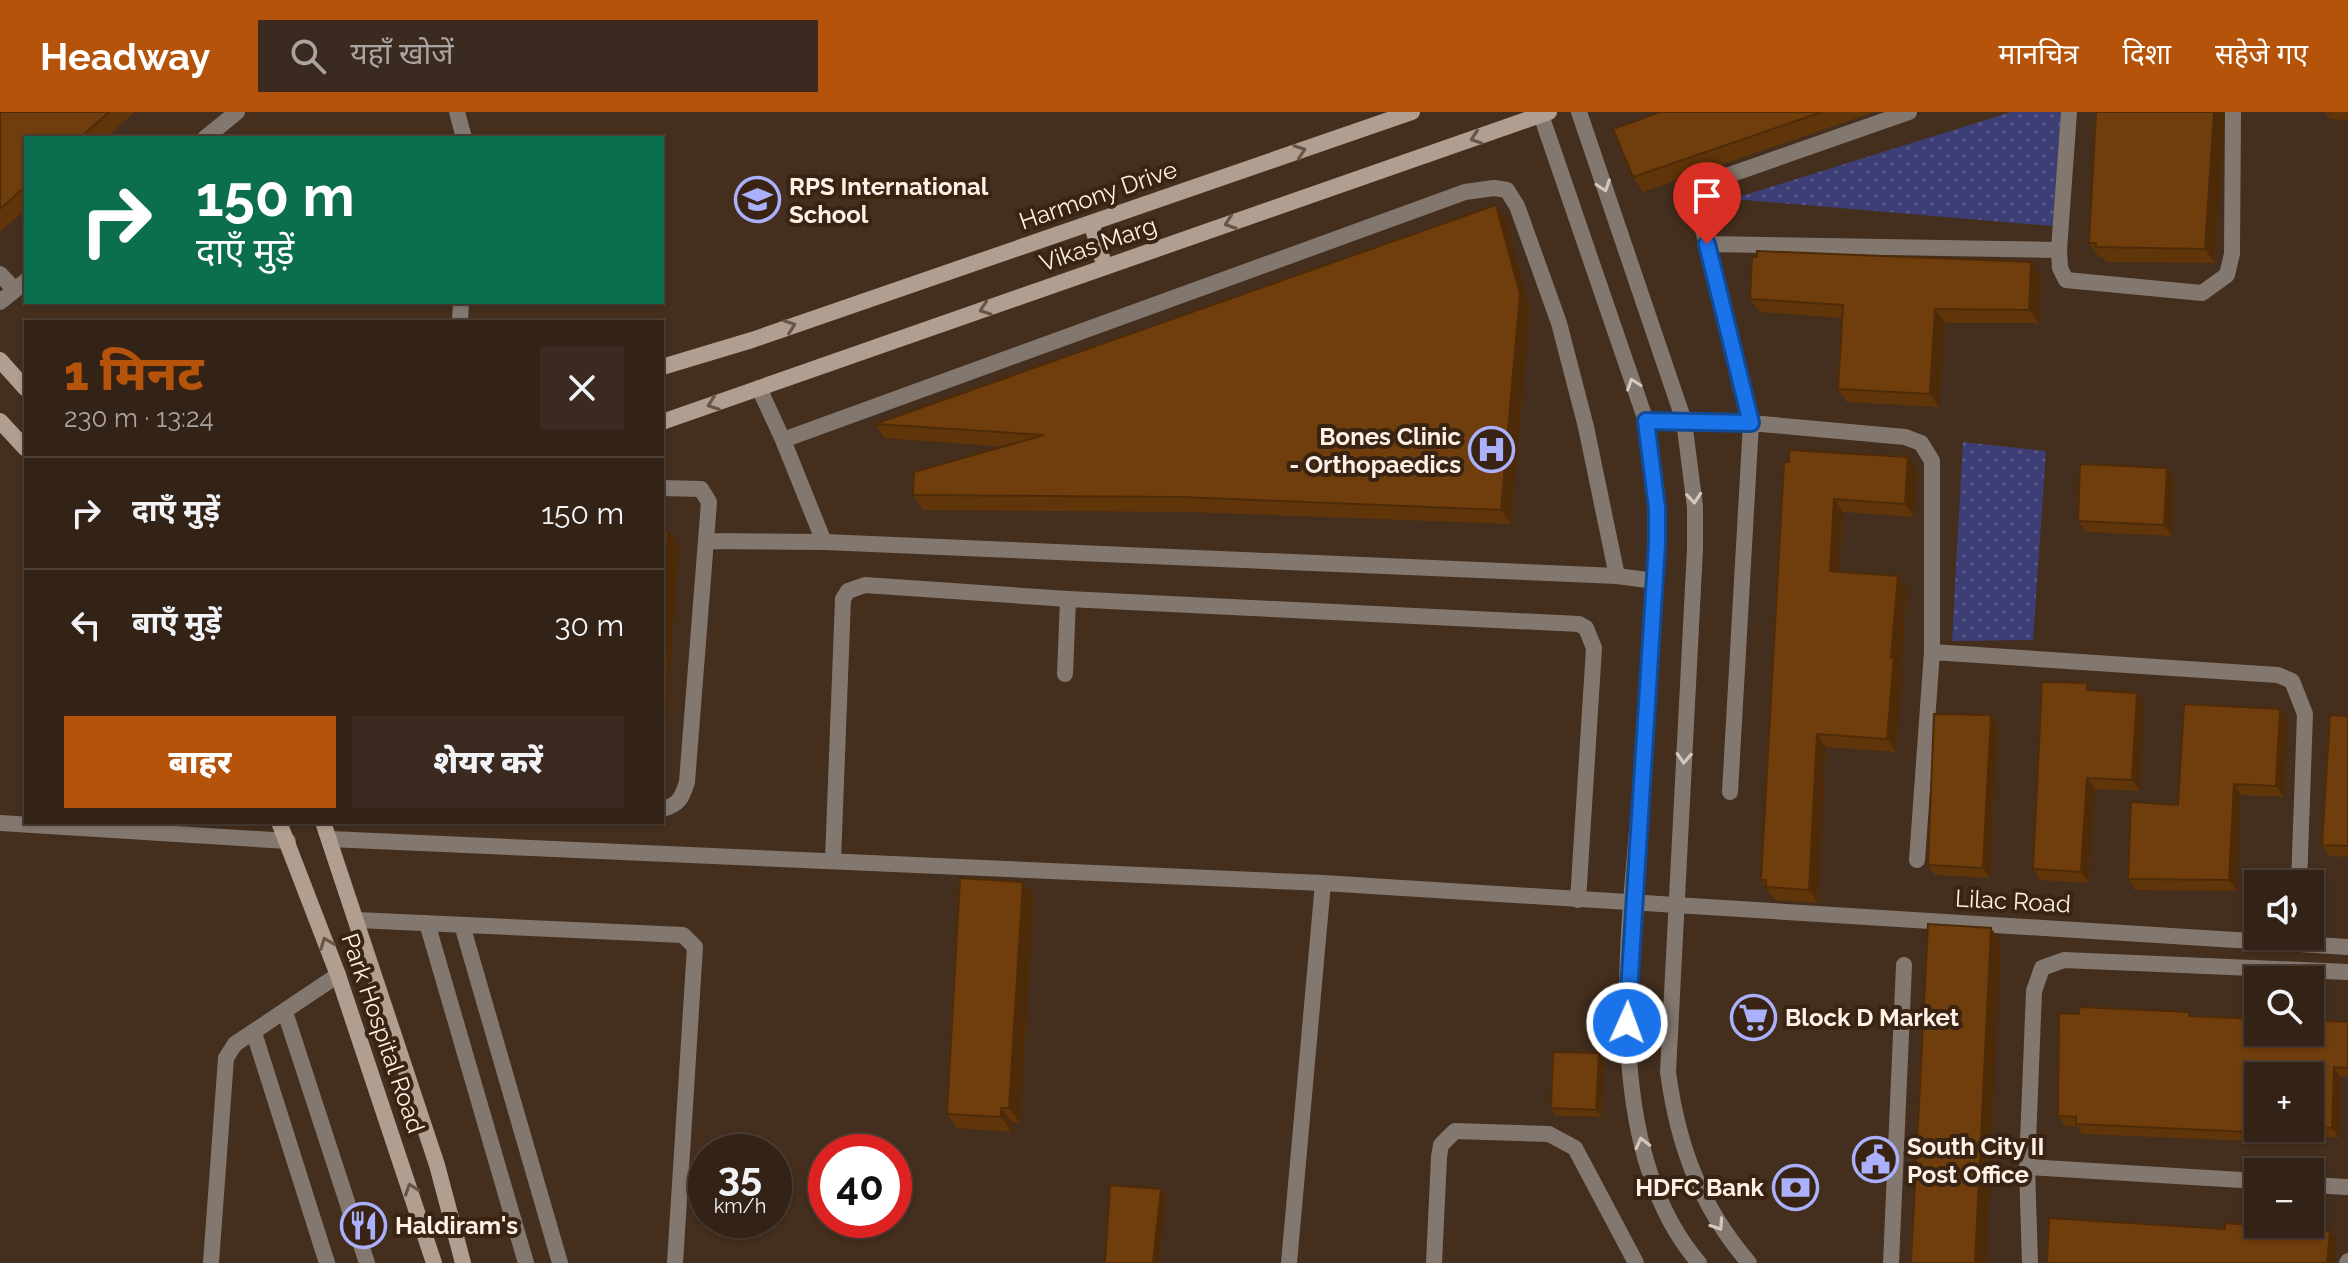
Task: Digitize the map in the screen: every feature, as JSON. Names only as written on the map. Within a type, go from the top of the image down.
[{"type":"main road","name":"Harmony Drive","points":[[664,366],[1412,112]]},
{"type":"main road","name":"Vikas Marg","points":[[664,421],[1543,113]]},
{"type":"main road","points":[[1091,223],[1105,267]]},
{"type":"main road","points":[[0,360],[24,387]]},
{"type":"main road","points":[[0,421],[24,447]]},
{"type":"main road","name":"Park Hospital Road","points":[[280,824],[338,975],[434,1263]]},
{"type":"main road","name":"Park Hospital Road","points":[[324,824],[437,1165],[463,1263]]},
{"type":"street","points":[[207,136],[237,112]]},
{"type":"street","points":[[457,112],[463,136]]},
{"type":"street","points":[[1579,112],[1684,421],[1695,507],[1695,549],[1668,1072],[1681,1143],[1706,1207],[1749,1263]]},
{"type":"street","points":[[1730,792],[1751,423],[1698,209],[1701,193],[1712,181],[1909,112]]},
{"type":"street","points":[[2069,112],[2059,250],[2060,268],[2066,280],[2202,293],[2217,286],[2227,275],[2232,254],[2233,112]]},
{"type":"street","points":[[1543,113],[1646,421],[1657,508],[1655,581],[1631,905],[1627,1023],[1636,1117],[1658,1191],[1672,1225],[1699,1263]]},
{"type":"street","points":[[783,440],[1452,197],[1494,188],[1507,190],[1517,206],[1559,323],[1586,427],[1617,576]]},
{"type":"street","points":[[1707,244],[2059,250]]},
{"type":"street","points":[[0,274],[20,285],[0,302]]},
{"type":"street","points":[[759,388],[824,542]]},
{"type":"street","points":[[1646,421],[1751,423],[1905,437],[1927,450],[1932,461],[1932,652],[1917,860]]},
{"type":"street","points":[[664,488],[692,487],[707,494],[708,541],[687,782],[682,798],[675,806],[664,809]]},
{"type":"street","points":[[708,541],[824,542],[1617,576],[1655,581]]},
{"type":"street","points":[[833,860],[843,599],[848,591],[865,585],[1068,599],[1579,624],[1586,628],[1594,648],[1578,900]]},
{"type":"street","points":[[1065,674],[1068,599]]},
{"type":"street","points":[[1932,652],[2278,675],[2292,681],[2305,714],[2299,870]]},
{"type":"street","points":[[0,823],[288,841]]},
{"type":"street","name":"Lilac Road","points":[[330,839],[1323,883],[1631,905],[2244,937]]},
{"type":"street","points":[[1289,1263],[1323,883]]},
{"type":"street","points":[[357,920],[683,935],[695,947],[675,1263]]},
{"type":"street","points":[[427,923],[526,1263]]},
{"type":"street","points":[[462,925],[560,1263]]},
{"type":"street","name":"Lilac Road","points":[[2324,944],[2348,947]]},
{"type":"street","points":[[2030,1263],[2027,1167],[2034,991],[2042,968],[2064,960],[2348,972]]},
{"type":"street","points":[[1891,1263],[1904,965]]},
{"type":"street","points":[[211,1263],[223,1068],[235,1044],[338,975]]},
{"type":"street","points":[[285,1012],[367,1263]]},
{"type":"street","points":[[254,1033],[327,1263]]},
{"type":"street","points":[[1434,1263],[1439,1157],[1441,1145],[1455,1131],[1549,1134],[1563,1139],[1575,1148],[1636,1263]]},
{"type":"street","points":[[2027,1167],[2244,1180]]},
{"type":"street","points":[[2324,1186],[2348,1187]]},
{"type":"shaded area","points":[[2011,112],[2061,112],[2053,226],[1732,199]]},
{"type":"shaded area","points":[[1963,442],[2046,451],[2033,640],[1952,641]]},
{"type":"building","points":[[0,112],[109,112],[82,136],[24,136],[24,188],[0,209]]},
{"type":"building","points":[[1660,112],[1822,112],[1633,177],[1613,129]]},
{"type":"building","points":[[2096,112],[2214,112],[2205,249],[2096,247],[2096,243],[2089,243]]},
{"type":"building","points":[[1496,205],[1520,294],[1501,510],[1181,497],[913,495],[914,472],[1044,435],[875,424]]},
{"type":"building","points":[[1757,251],[2031,262],[2029,310],[1935,309],[1930,394],[1838,389],[1843,305],[1750,299],[1752,257],[1757,257]]},
{"type":"building","points":[[1789,450],[1908,457],[1905,504],[1834,499],[1830,571],[1898,576],[1891,658],[1894,658],[1887,739],[1817,734],[1809,890],[1766,887],[1766,880],[1761,880],[1784,462],[1789,462]]},
{"type":"building","points":[[2080,464],[2167,468],[2164,525],[2078,521]]},
{"type":"building","points":[[664,530],[668,531],[664,592]]},
{"type":"building","points":[[2042,682],[2087,683],[2087,690],[2137,693],[2132,780],[2087,778],[2081,872],[2033,869]]},
{"type":"building","points":[[2184,704],[2280,709],[2276,786],[2234,784],[2229,880],[2128,879],[2131,802],[2178,805]]},
{"type":"building","points":[[1934,714],[1991,715],[1983,868],[1928,865]]},
{"type":"building","points":[[2330,715],[2348,716],[2348,846],[2322,845]]},
{"type":"building","points":[[960,878],[1023,882],[1009,1108],[1001,1108],[1001,1117],[947,1114]]},
{"type":"building","points":[[1928,924],[1991,928],[1975,1263],[1911,1263]]},
{"type":"building","points":[[2079,1007],[2189,1012],[2189,1016],[2244,1018],[2244,1046],[2324,1046],[2324,1021],[2348,1022],[2348,1068],[2334,1067],[2332,1128],[2324,1128],[2324,1062],[2244,1062],[2244,1132],[2076,1124],[2076,1117],[2058,1116],[2059,1013],[2079,1014]]},
{"type":"building","points":[[1553,1052],[1599,1053],[1596,1110],[1551,1108]]},
{"type":"building","points":[[1110,1185],[1161,1189],[1153,1263],[1105,1263]]},
{"type":"building","points":[[2049,1218],[2225,1229],[2225,1223],[2244,1224],[2244,1238],[2324,1238],[2324,1231],[2330,1231],[2327,1263],[2047,1263]]},
{"type":"place","name":"RPS International School","points":[[758,200]]},
{"type":"place","name":"Bones Clinic - Orthopaedics","points":[[1492,450]]},
{"type":"place","name":"Block D Market","points":[[1754,1017]]},
{"type":"place","name":"South City II Post Office","points":[[1876,1160]]},
{"type":"place","name":"HDFC Bank","points":[[1795,1187]]},
{"type":"place","name":"Haldiram's","points":[[364,1225]]},
{"type":"route","points":[[1627,1023],[1631,905],[1657,544],[1657,508],[1646,421],[1751,423],[1707,244]]}]
